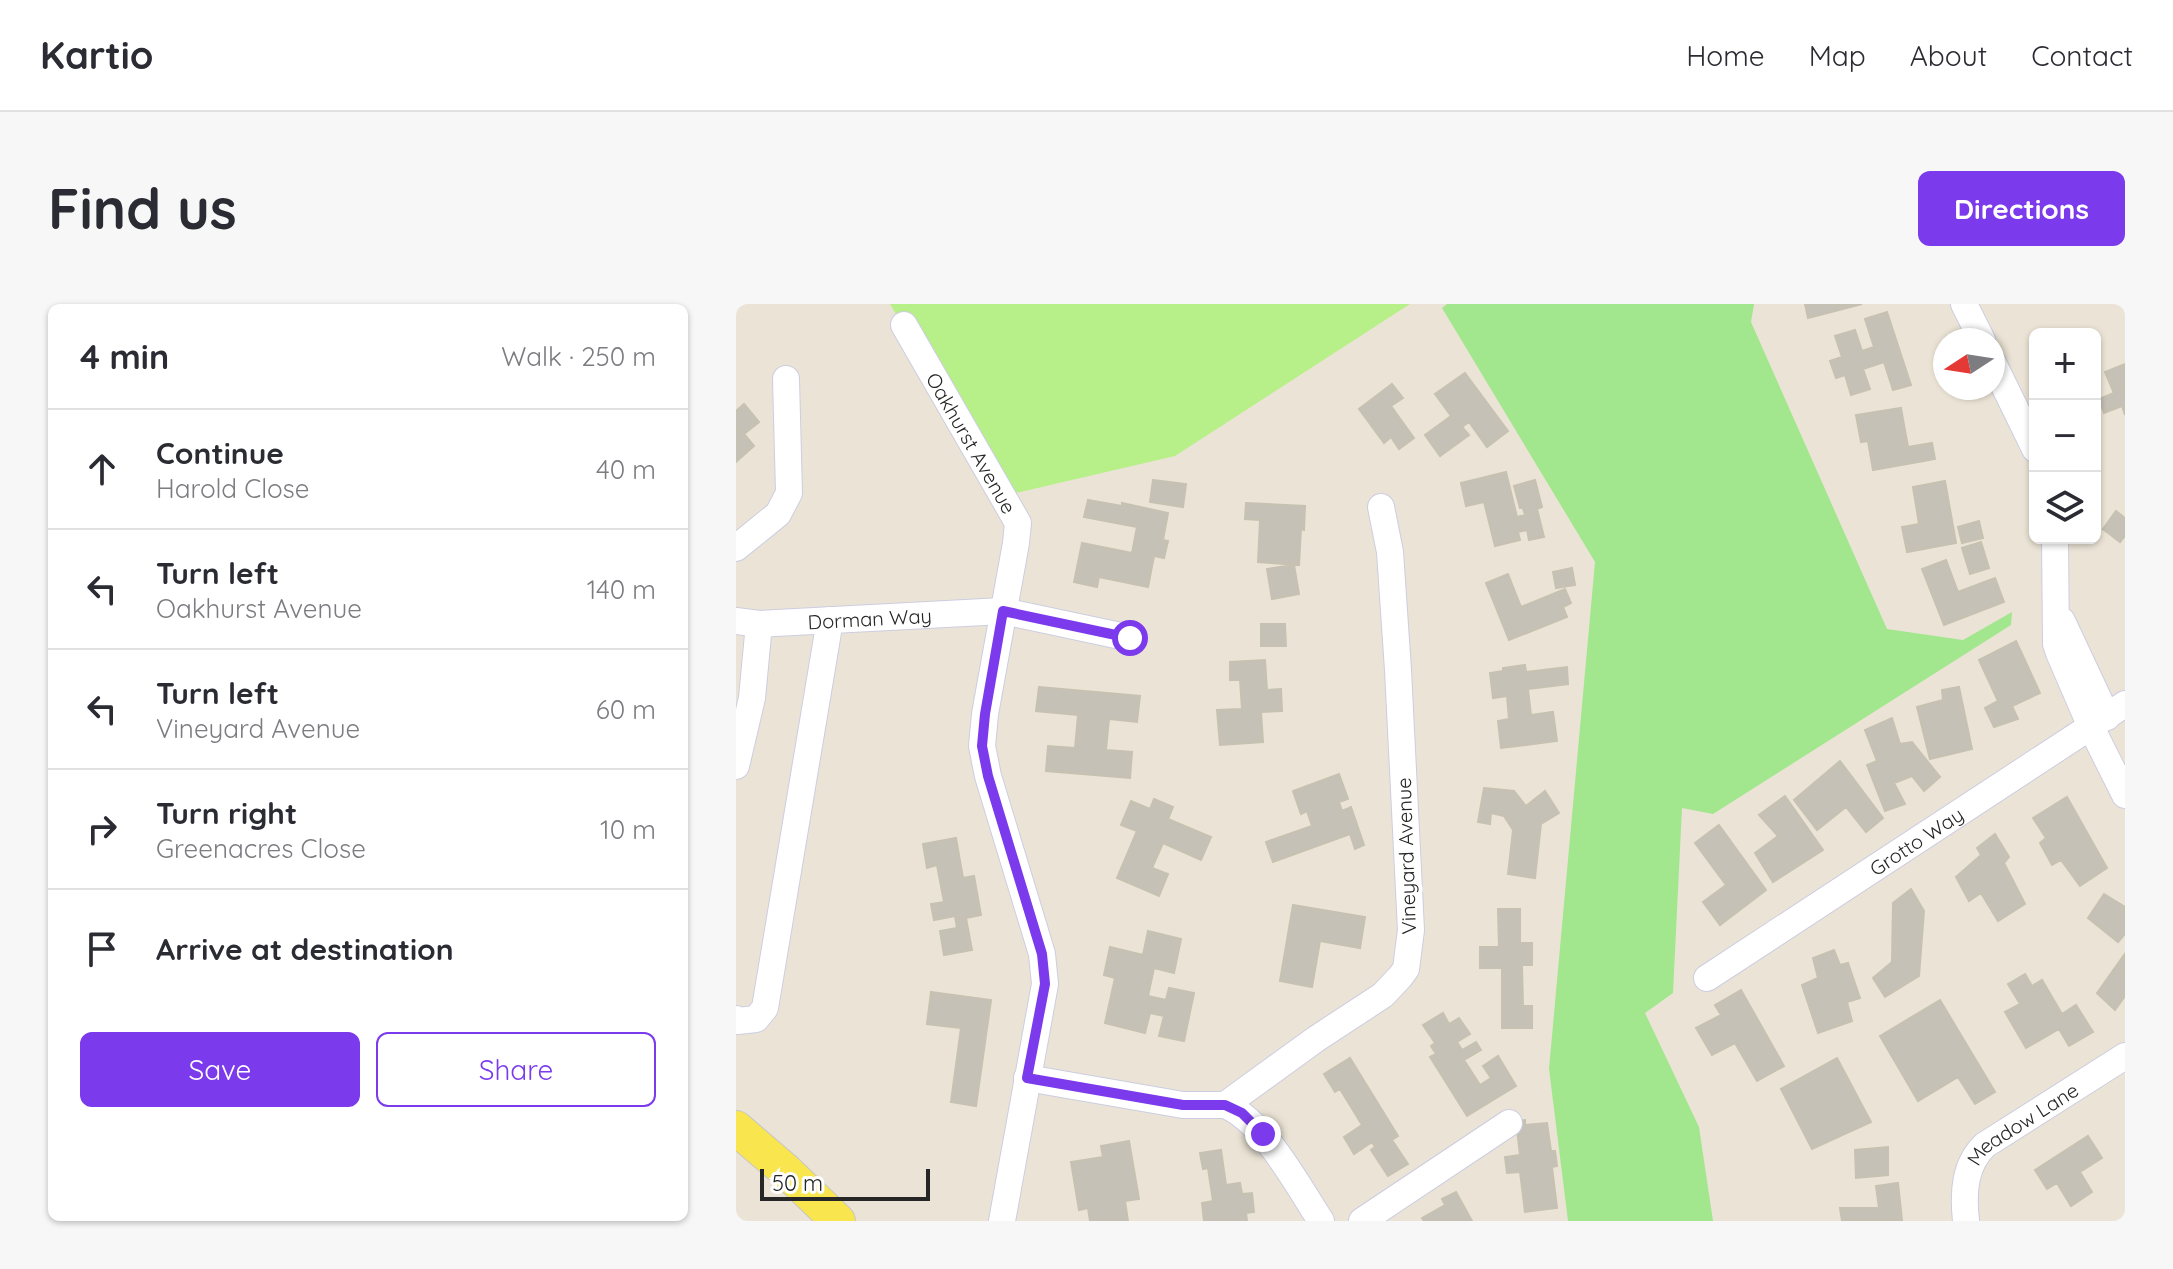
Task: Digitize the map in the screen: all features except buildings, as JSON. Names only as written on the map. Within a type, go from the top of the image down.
[{"type":"main road","points":[[736,1128],[838,1221]]},
{"type":"street","points":[[1964,304],[1976,328]]},
{"type":"street","name":"Oakhurst Avenue","points":[[904,325],[1016,518],[1018,529],[982,746],[988,776],[1042,954],[1045,984],[1002,1221]]},
{"type":"street","points":[[736,548],[778,514],[789,493],[786,379]]},
{"type":"street","points":[[2005,388],[2029,437]]},
{"type":"street","name":"Vineyard Avenue","points":[[1225,1105],[1383,995],[1406,969],[1411,930],[1398,670],[1390,552],[1381,507]]},
{"type":"street","points":[[2055,544],[2056,644],[2059,653],[2108,716],[2125,795]]},
{"type":"street","name":"Dorman Way","points":[[747,623],[1003,611],[1130,638]]},
{"type":"street","points":[[736,1019],[756,1019],[765,1008],[830,620]]},
{"type":"street","points":[[736,766],[752,698],[747,623]]},
{"type":"street","name":"Grotto Way","points":[[1707,978],[2108,716]]},
{"type":"street","name":"Meadow Lane","points":[[1966,1221],[1966,1183],[1969,1168],[1978,1152],[2125,1056]]},
{"type":"street","points":[[1027,1078],[1183,1105],[1225,1105],[1242,1113],[1263,1134],[1321,1221]]},
{"type":"street","points":[[1362,1221],[1509,1123]]},
{"type":"green space","points":[[890,304],[1410,304],[1175,456],[1003,496]]},
{"type":"green space","points":[[1447,304],[1754,304],[1751,322],[1887,629],[1963,640],[2012,612],[2011,625],[1713,814],[1682,808],[1673,993],[1645,1013],[1699,1127],[1713,1221],[1568,1221],[1549,1069],[1595,562],[1442,308]]},
{"type":"route","points":[[1130,638],[1003,611],[982,746],[1045,969],[1045,984],[1027,1078],[1183,1105],[1225,1105],[1242,1113],[1263,1134]]}]
